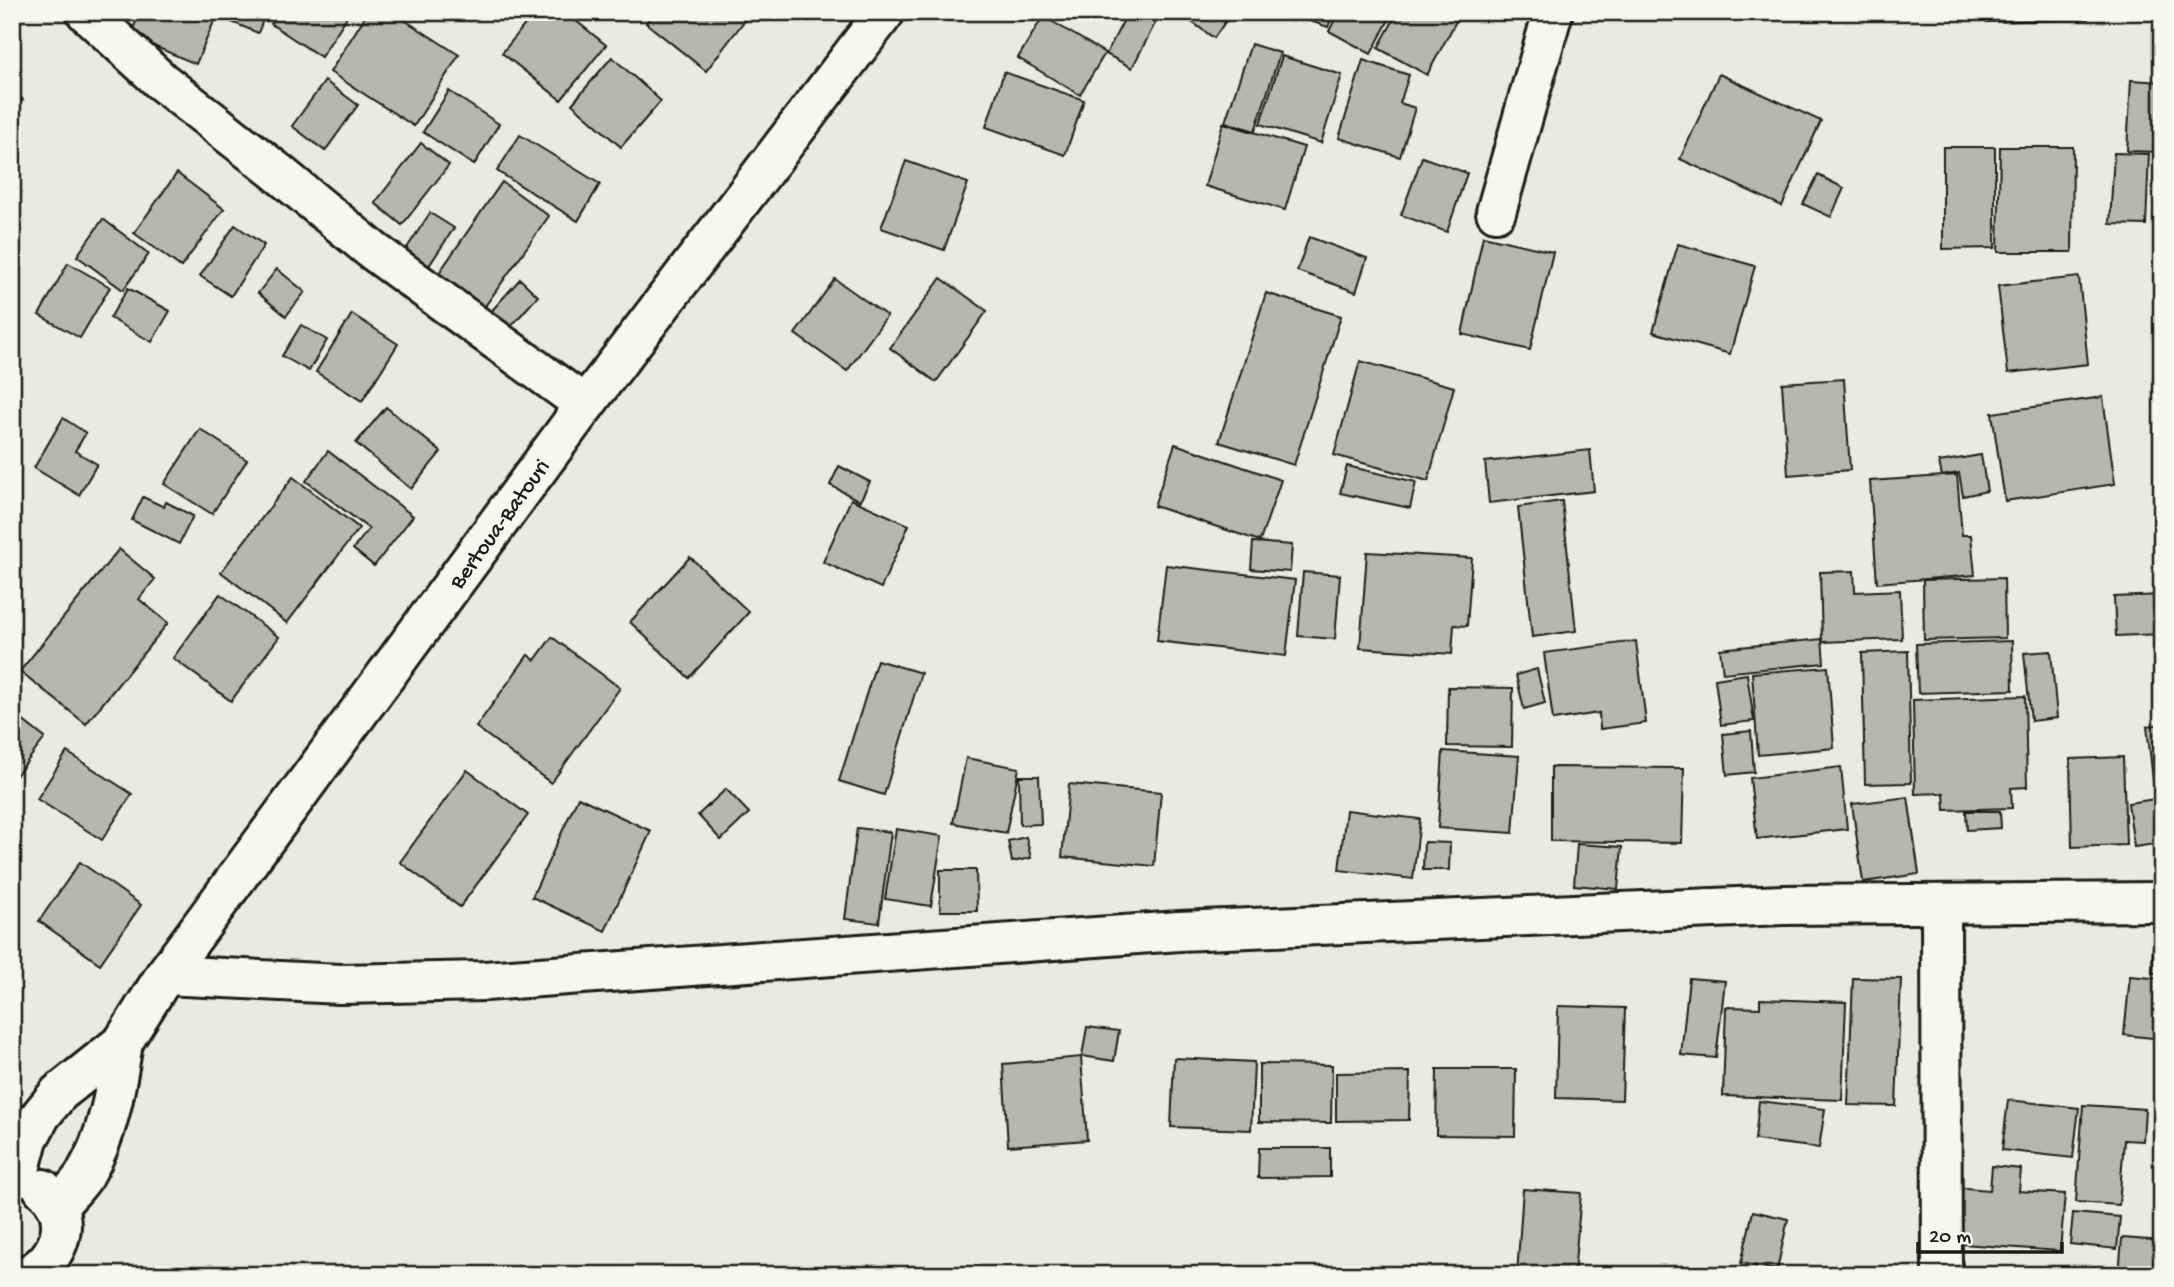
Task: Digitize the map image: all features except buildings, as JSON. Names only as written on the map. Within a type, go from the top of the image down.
[{"type":"main road","points":[[86,12],[160,81],[372,250],[585,405]]},
{"type":"main road","name":"Bertoua-Batouri","points":[[15,1177],[28,1139],[41,1115],[59,1093],[123,1042],[165,975],[585,405],[885,12]]},
{"type":"main road","points":[[1496,212],[1553,12]]},
{"type":"main road","points":[[165,975],[340,984],[485,981],[1179,932],[1783,905],[2162,902]]},
{"type":"main road","points":[[1941,904],[1942,1275]]},
{"type":"main road","name":"Bertoua-Batouri","points":[[57,1207],[85,1175],[103,1135],[116,1088],[123,1042]]},
{"type":"main road","points":[[15,1177],[34,1182],[47,1192],[57,1207],[61,1221],[57,1248],[43,1270]]}]
